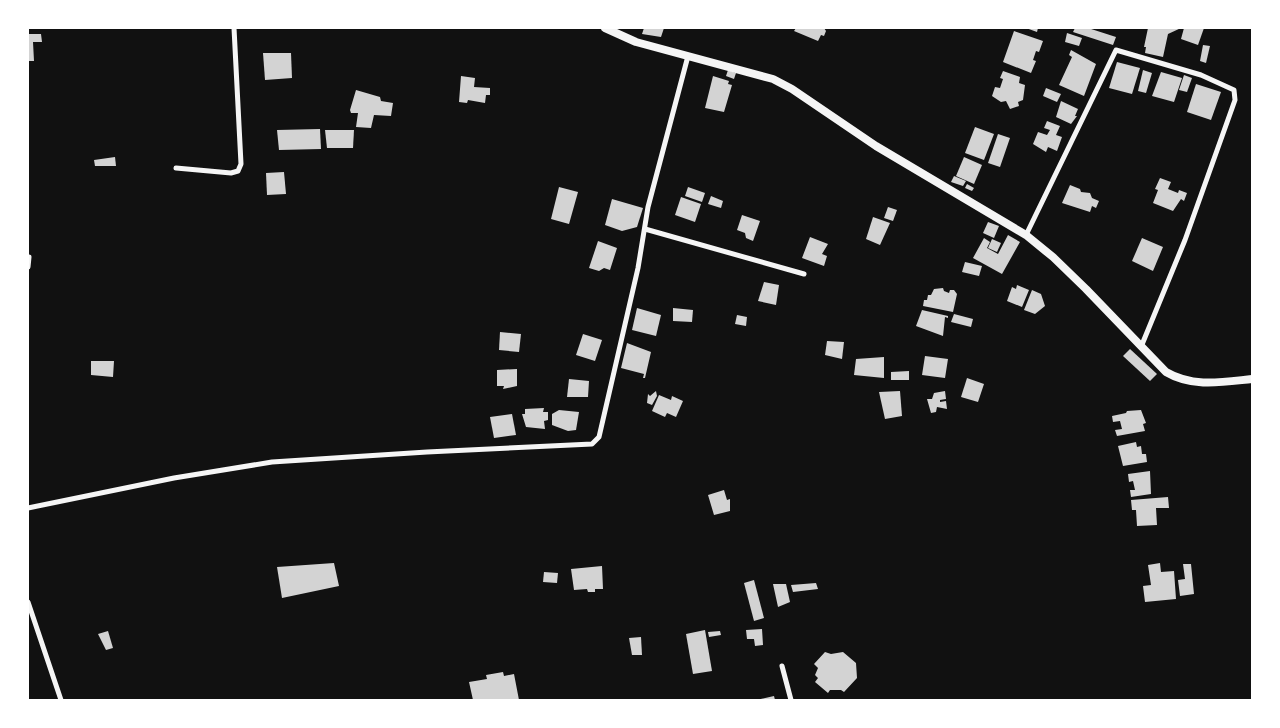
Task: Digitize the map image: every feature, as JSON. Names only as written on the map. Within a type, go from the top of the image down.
[{"type":"main road","points":[[605,28],[636,42],[784,84],[910,167],[1026,235],[1053,257],[1166,372],[1181,380],[1201,383],[1252,379]]},
{"type":"street","points":[[176,168],[231,173],[238,171],[242,164],[234,28]]},
{"type":"street","points":[[1026,235],[1116,50],[1201,75],[1234,90],[1235,100],[1189,230],[1141,347]]},
{"type":"street","points":[[28,508],[174,478],[272,462],[592,444],[599,438],[645,229],[648,207],[688,56]]},
{"type":"street","points":[[645,229],[804,274]]},
{"type":"street","points":[[28,267],[29,257]]},
{"type":"street","points":[[28,602],[61,700]]},
{"type":"street","points":[[782,666],[791,700]]},
{"type":"building","points":[[644,28],[664,28],[661,37],[642,34]]},
{"type":"building","points":[[796,28],[824,28],[826,31],[824,36],[821,35],[818,41],[794,31]]},
{"type":"building","points":[[1026,28],[1038,28],[1037,32]]},
{"type":"building","points":[[1075,28],[1088,28],[1116,37],[1113,45],[1073,32]]},
{"type":"building","points":[[1148,28],[1181,28],[1168,34],[1163,57],[1145,53],[1146,47],[1144,47]]},
{"type":"building","points":[[1184,28],[1204,28],[1198,45],[1181,39]]},
{"type":"building","points":[[1014,31],[1043,41],[1039,52],[1036,51],[1033,60],[1036,61],[1031,73],[1003,62]]},
{"type":"building","points":[[1067,33],[1082,38],[1079,46],[1065,42]]},
{"type":"building","points":[[28,34],[41,34],[42,42],[33,42],[34,61],[28,61]]},
{"type":"building","points":[[1203,45],[1210,46],[1206,63],[1200,61]]},
{"type":"building","points":[[1071,50],[1096,64],[1084,96],[1059,85],[1072,57],[1069,55]]},
{"type":"building","points":[[263,53],[291,53],[292,78],[265,80]]},
{"type":"building","points":[[1117,62],[1140,68],[1132,94],[1109,88]]},
{"type":"building","points":[[728,70],[736,73],[734,79],[726,76]]},
{"type":"building","points":[[1143,70],[1152,73],[1146,93],[1138,91]]},
{"type":"building","points":[[1003,71],[1020,77],[1019,83],[1025,85],[1023,100],[1018,102],[1019,106],[1010,109],[1006,101],[1001,102],[992,96],[995,87],[1000,88],[1003,79],[1000,78]]},
{"type":"building","points":[[1161,72],[1182,78],[1174,102],[1152,96]]},
{"type":"building","points":[[1184,75],[1192,78],[1187,92],[1179,90]]},
{"type":"building","points":[[461,76],[475,78],[474,87],[490,88],[490,95],[486,95],[485,103],[468,100],[467,103],[459,102]]},
{"type":"building","points":[[713,76],[729,81],[728,84],[732,85],[724,112],[705,108]]},
{"type":"building","points":[[1196,84],[1221,92],[1211,120],[1187,112]]},
{"type":"building","points":[[1046,88],[1061,94],[1057,102],[1043,96]]},
{"type":"building","points":[[356,90],[380,97],[381,101],[393,103],[391,116],[374,115],[371,128],[356,127],[358,113],[351,113],[350,110]]},
{"type":"building","points":[[1061,101],[1078,109],[1075,116],[1077,116],[1071,124],[1056,117]]},
{"type":"building","points":[[1047,121],[1060,126],[1056,135],[1062,137],[1057,151],[1048,147],[1046,152],[1033,144],[1038,132],[1047,135],[1050,130],[1044,128]]},
{"type":"building","points":[[975,127],[994,134],[984,160],[965,153]]},
{"type":"building","points":[[320,129],[321,149],[279,150],[277,130]]},
{"type":"building","points":[[325,130],[354,130],[353,148],[327,148]]},
{"type":"building","points":[[998,134],[1010,138],[1000,167],[988,163]]},
{"type":"building","points":[[115,157],[116,166],[95,166],[94,160]]},
{"type":"building","points":[[964,157],[982,165],[974,184],[956,176]]},
{"type":"building","points":[[284,172],[286,194],[267,195],[266,173]]},
{"type":"building","points":[[954,176],[966,181],[963,186],[951,182]]},
{"type":"building","points":[[1160,178],[1171,182],[1168,189],[1178,193],[1179,190],[1187,193],[1184,201],[1181,199],[1173,211],[1153,203],[1158,190],[1155,189]]},
{"type":"building","points":[[967,184],[974,188],[972,191],[965,188]]},
{"type":"building","points":[[1070,185],[1080,189],[1081,192],[1090,193],[1092,198],[1099,201],[1096,208],[1092,206],[1090,212],[1062,203]]},
{"type":"building","points":[[559,187],[578,192],[569,224],[551,219]]},
{"type":"building","points":[[688,187],[705,193],[702,202],[685,196]]},
{"type":"building","points":[[711,196],[723,201],[721,208],[708,204]]},
{"type":"building","points":[[681,197],[701,204],[695,222],[675,215]]},
{"type":"building","points":[[612,199],[643,208],[637,227],[622,231],[605,225]]},
{"type":"building","points":[[888,207],[897,210],[893,221],[884,218]]},
{"type":"building","points":[[742,215],[760,221],[753,241],[746,238],[745,233],[737,230]]},
{"type":"building","points":[[873,217],[890,223],[880,245],[866,239]]},
{"type":"building","points":[[988,222],[999,226],[994,238],[983,233]]},
{"type":"building","points":[[1008,235],[1020,242],[1002,274],[973,258],[984,238],[990,242],[987,248],[998,254]]},
{"type":"building","points":[[810,237],[828,244],[822,254],[827,256],[824,266],[802,258]]},
{"type":"building","points":[[1142,238],[1163,247],[1153,271],[1132,261]]},
{"type":"building","points":[[992,239],[1001,243],[997,252],[988,248]]},
{"type":"building","points":[[598,241],[617,248],[610,270],[604,268],[599,271],[589,268]]},
{"type":"building","points":[[965,262],[982,266],[979,276],[962,272]]},
{"type":"building","points":[[764,282],[779,285],[776,305],[758,301]]},
{"type":"building","points":[[1017,285],[1029,290],[1022,307],[1007,301],[1012,287],[1016,289]]},
{"type":"building","points":[[943,288],[944,291],[949,293],[950,290],[954,290],[957,294],[953,312],[923,306],[924,300],[927,300],[928,295],[931,295],[934,289]]},
{"type":"building","points":[[1032,290],[1041,294],[1045,306],[1035,314],[1024,310]]},
{"type":"building","points":[[637,308],[661,315],[656,336],[632,330]]},
{"type":"building","points":[[673,308],[693,310],[692,322],[673,321]]},
{"type":"building","points":[[922,310],[948,316],[948,318],[945,317],[943,336],[916,326]]},
{"type":"building","points":[[954,314],[973,319],[971,327],[951,322]]},
{"type":"building","points":[[737,315],[747,317],[746,326],[735,324]]},
{"type":"building","points":[[500,332],[521,334],[519,352],[499,350]]},
{"type":"building","points":[[583,334],[602,340],[595,361],[576,355]]},
{"type":"building","points":[[827,341],[844,342],[842,359],[825,355]]},
{"type":"building","points":[[627,343],[651,352],[645,378],[643,378],[644,374],[621,368]]},
{"type":"building","points":[[1130,349],[1157,374],[1150,381],[1123,356]]},
{"type":"building","points":[[925,356],[948,359],[945,378],[922,375]]},
{"type":"building","points":[[884,357],[884,378],[854,375],[856,359]]},
{"type":"building","points":[[91,361],[114,361],[113,377],[91,375]]},
{"type":"building","points":[[517,369],[517,386],[503,389],[504,386],[497,386],[497,370]]},
{"type":"building","points":[[909,371],[909,380],[891,380],[891,372]]},
{"type":"building","points":[[967,378],[984,384],[978,402],[961,397]]},
{"type":"building","points":[[569,379],[589,381],[588,397],[567,397]]},
{"type":"building","points":[[656,391],[657,396],[652,405],[647,403],[648,394],[650,396]]},
{"type":"building","points":[[900,391],[902,416],[885,419],[879,392]]},
{"type":"building","points":[[945,391],[946,399],[940,400],[940,402],[946,401],[947,409],[937,407],[936,412],[931,413],[927,399],[932,399],[934,393]]},
{"type":"building","points":[[659,395],[671,400],[672,396],[683,401],[676,417],[667,413],[665,417],[652,411]]},
{"type":"building","points":[[544,408],[543,412],[548,412],[548,420],[544,421],[545,429],[526,427],[522,414],[525,414],[525,409]]},
{"type":"building","points":[[559,410],[579,412],[576,430],[568,431],[552,425],[552,414]]},
{"type":"building","points":[[1141,410],[1146,423],[1143,424],[1145,431],[1117,436],[1115,430],[1122,429],[1120,421],[1113,422],[1112,416],[1126,413],[1127,411]]},
{"type":"building","points":[[512,414],[516,435],[494,438],[490,417]]},
{"type":"building","points":[[1136,442],[1137,447],[1141,446],[1142,454],[1146,454],[1147,462],[1123,466],[1118,446]]},
{"type":"building","points":[[1150,471],[1151,494],[1131,497],[1130,490],[1135,490],[1133,481],[1129,482],[1128,474]]},
{"type":"building","points":[[724,490],[727,500],[730,499],[730,511],[714,515],[708,495]]},
{"type":"building","points":[[1168,497],[1169,508],[1156,508],[1157,525],[1137,526],[1136,510],[1132,510],[1131,500]]},
{"type":"building","points":[[334,563],[339,586],[282,598],[277,567]]},
{"type":"building","points":[[1160,563],[1161,572],[1174,571],[1176,599],[1145,602],[1143,586],[1151,585],[1148,565]]},
{"type":"building","points":[[1183,564],[1191,564],[1194,594],[1180,596],[1178,580],[1185,579]]},
{"type":"building","points":[[602,566],[603,589],[595,589],[595,592],[588,592],[587,589],[574,590],[571,569]]},
{"type":"building","points":[[544,572],[558,573],[557,583],[543,582]]},
{"type":"building","points":[[754,580],[764,618],[754,621],[744,583]]},
{"type":"building","points":[[816,583],[818,589],[793,592],[791,585]]},
{"type":"building","points":[[773,584],[786,584],[790,602],[778,607]]},
{"type":"building","points":[[762,629],[763,645],[755,646],[754,639],[747,639],[746,630]]},
{"type":"building","points":[[705,630],[712,671],[693,674],[686,634]]},
{"type":"building","points":[[108,631],[113,648],[106,650],[98,634]]},
{"type":"building","points":[[720,631],[721,635],[709,637],[708,632]]},
{"type":"building","points":[[641,637],[642,655],[632,655],[629,638]]},
{"type":"building","points":[[825,652],[831,654],[843,652],[856,663],[857,678],[844,692],[841,690],[830,690],[828,693],[815,682],[818,678],[815,675],[818,668],[814,664]]},
{"type":"building","points":[[503,672],[504,676],[514,674],[519,700],[473,700],[469,682],[487,679],[486,675]]},
{"type":"building","points":[[774,696],[775,700],[756,700]]}]
